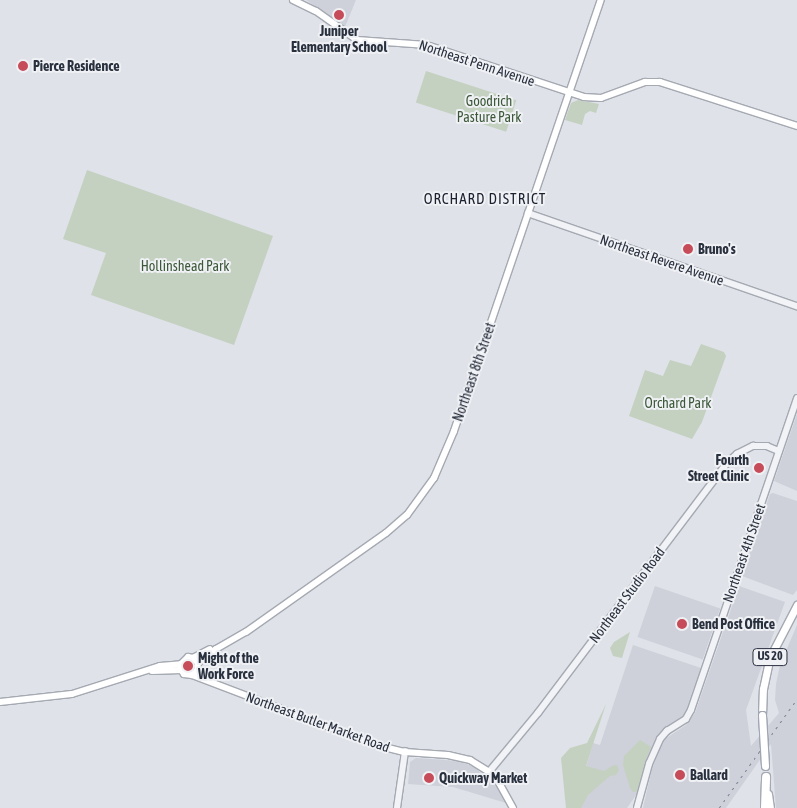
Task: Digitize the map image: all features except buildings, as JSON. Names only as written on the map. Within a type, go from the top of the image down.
[{"type":"highway","points":[[764,808],[766,777]]},
{"type":"main road","name":"Northeast Penn Avenue","points":[[293,0],[305,5],[357,40],[427,45],[584,97],[601,98],[645,82],[660,82],[730,105]]},
{"type":"main road","name":"Northeast 8th Street","points":[[181,667],[185,658],[196,661],[246,632],[386,534],[424,494],[434,478],[448,446],[601,0]]},
{"type":"main road","points":[[730,105],[797,126]]},
{"type":"main road","points":[[730,105],[735,109],[797,130]]},
{"type":"main road","name":"US 20","points":[[770,808],[762,715],[763,689],[770,657],[797,605]]},
{"type":"main road","points":[[195,673],[196,661]]},
{"type":"main road","points":[[0,702],[72,694],[150,671],[160,666],[181,667]]},
{"type":"main road","name":"Northeast Butler Market Road","points":[[181,667],[187,675],[195,673],[219,685],[376,745],[405,752],[461,757],[489,772],[505,791],[513,808]]},
{"type":"street","name":"Northeast Revere Avenue","points":[[528,213],[797,306]]},
{"type":"street","name":"Northeast 4th Street","points":[[637,808],[656,746],[663,735],[683,721],[691,710],[797,399]]},
{"type":"street","name":"Northeast Studio Road","points":[[489,772],[547,701],[726,464],[737,454],[753,446],[767,446],[780,451]]},
{"type":"street","points":[[397,808],[405,752]]},
{"type":"shaded area","name":"Juniper Elementary School","points":[[306,0],[356,0],[345,27]]},
{"type":"shaded area","points":[[797,414],[797,491],[774,481]]},
{"type":"shaded area","points":[[773,493],[797,501],[797,590],[793,595],[742,576],[770,494]]},
{"type":"shaded area","points":[[655,586],[720,608],[703,660],[637,637]]},
{"type":"shaded area","points":[[739,586],[785,602],[746,710],[751,746],[779,713],[775,700],[776,684],[780,665],[797,625],[797,808],[776,808],[771,744],[726,808],[643,808],[652,768],[665,739],[686,725],[695,713]]},
{"type":"shaded area","points":[[633,645],[701,668],[689,710],[680,720],[659,733],[645,762],[641,788],[627,808],[574,808],[593,743],[600,745]]},
{"type":"shaded area","points":[[416,758],[459,761],[474,767],[496,786],[506,803],[453,787],[408,784],[410,762]]},
{"type":"green space","name":"Goodrich Pasture Park","points":[[426,71],[516,100],[506,132],[416,102]]},
{"type":"green space","points":[[578,100],[599,104],[596,113],[590,111],[585,114],[582,125],[565,120],[571,103]]},
{"type":"green space","name":"Hollinshead Park","points":[[87,170],[273,236],[234,345],[91,295],[106,253],[63,239]]},
{"type":"green space","name":"Orchard Park","points":[[701,344],[724,352],[726,356],[702,422],[692,439],[629,416],[645,370],[663,376],[670,360],[691,366]]},
{"type":"green space","points":[[630,632],[622,658],[613,656],[610,648],[614,642]]},
{"type":"green space","points":[[606,704],[586,766],[604,771],[617,765],[619,770],[616,775],[610,776],[588,795],[581,808],[566,808],[561,758],[570,748],[587,743]]},
{"type":"green space","points":[[640,740],[651,747],[645,762],[639,792],[633,792],[623,765],[624,756]]},
{"type":"railway","points":[[719,808],[797,699]]},
{"type":"place","name":"Juniper Elementary School","points":[[339,15]]},
{"type":"place","name":"Pierce Residence","points":[[23,66]]},
{"type":"place","name":"Bruno's","points":[[688,249]]},
{"type":"place","name":"Fourth Street Clinic","points":[[759,468]]},
{"type":"place","name":"Bend Post Office","points":[[682,624]]},
{"type":"place","name":"Might of the Work Force","points":[[188,666]]},
{"type":"place","name":"Ballard","points":[[680,775]]},
{"type":"place","name":"Quickway Market","points":[[429,778]]},
{"type":"district","name":"ORCHARD DISTRICT","points":[[485,199]]}]
